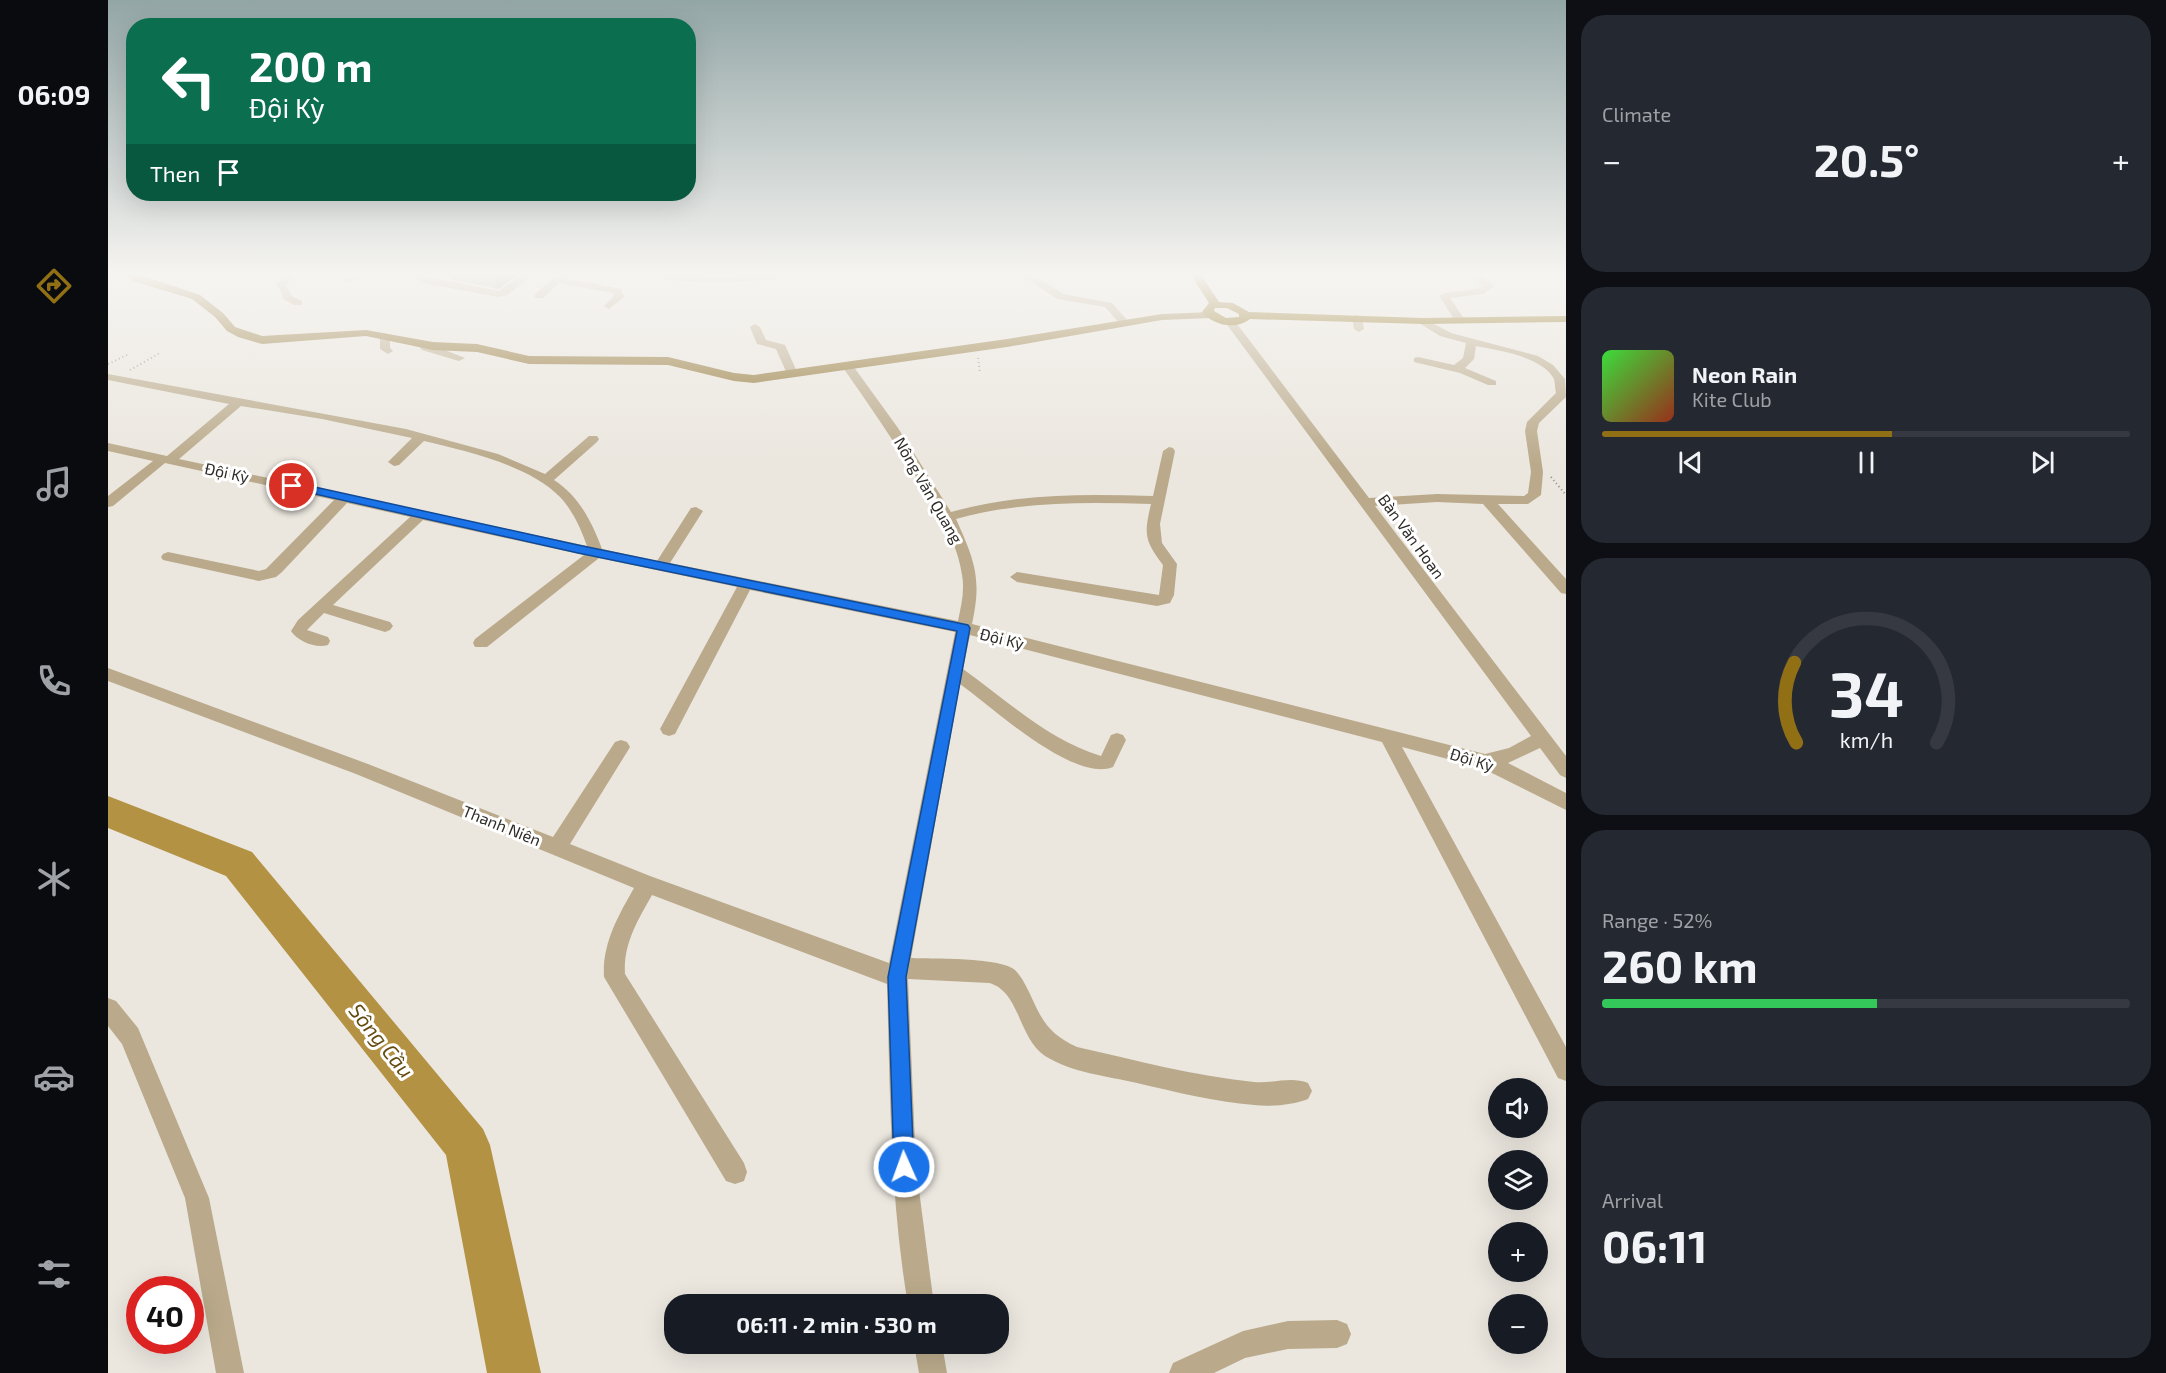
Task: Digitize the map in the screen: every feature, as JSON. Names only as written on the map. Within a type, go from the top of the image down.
[{"type":"main road","points":[[249,336],[286,340],[319,336]]},
{"type":"main road","points":[[385,336],[422,344],[477,348],[549,362],[668,361],[743,378],[792,374],[1045,336]]},
{"type":"street","points":[[385,336],[385,349],[388,351]]},
{"type":"street","points":[[759,336],[763,344],[781,346],[792,374]]},
{"type":"street","name":"Bàn Văn Hoan","points":[[1241,336],[1566,770]]},
{"type":"street","points":[[1451,336],[1512,349],[1544,363],[1566,365]]},
{"type":"street","points":[[1457,369],[1468,359],[1472,341]]},
{"type":"street","points":[[422,344],[426,348],[459,358]]},
{"type":"street","points":[[1418,360],[1457,369],[1492,383]]},
{"type":"street","points":[[1365,502],[1437,498],[1528,501],[1534,495],[1537,472],[1533,422],[1560,397],[1563,390],[1558,379],[1544,363]]},
{"type":"street","name":"Nông Văn Quang","points":[[847,365],[892,428],[948,517],[964,552],[970,577],[970,599],[898,972],[904,1167],[919,1294]]},
{"type":"street","points":[[112,377],[372,425],[500,460],[546,480],[570,500],[577,510],[585,523],[596,553],[482,643]]},
{"type":"street","points":[[108,503],[239,402]]},
{"type":"street","points":[[394,462],[421,437]]},
{"type":"street","points":[[546,480],[593,439]]},
{"type":"street","name":"Đội Kỳ","points":[[108,447],[596,553],[964,628],[1485,761],[1520,776],[1566,802]]},
{"type":"street","points":[[1017,577],[1157,601],[1164,599],[1167,595],[1170,564],[1155,543],[1153,524],[1168,451]]},
{"type":"street","points":[[168,557],[260,576],[265,575],[277,568],[344,498]]},
{"type":"street","points":[[948,517],[979,507],[1020,500],[1061,498],[1159,500]]},
{"type":"street","points":[[1486,500],[1566,589]]},
{"type":"street","points":[[661,566],[696,511]]},
{"type":"street","points":[[322,641],[302,635],[299,631],[421,514]]},
{"type":"street","points":[[669,729],[746,584]]},
{"type":"street","points":[[321,608],[385,626]]},
{"type":"street","points":[[955,672],[974,684],[1021,724],[1062,748],[1102,764],[1107,762],[1117,740]]},
{"type":"street","name":"Thanh Niên","points":[[108,674],[362,769],[647,884],[898,972],[989,972],[1007,977],[1016,989],[1035,1030],[1052,1047],[1076,1058],[1202,1086],[1256,1094],[1300,1091]]},
{"type":"street","points":[[1387,735],[1566,1070]]},
{"type":"street","points":[[1485,761],[1512,756],[1529,748],[1542,737]]},
{"type":"street","points":[[557,847],[621,747]]},
{"type":"street","points":[[647,884],[618,941],[613,966],[615,977],[735,1172]]},
{"type":"street","points":[[108,1009],[130,1036],[197,1198],[230,1373]]},
{"type":"street","points":[[1183,1373],[1243,1345],[1288,1335],[1336,1334]]},
{"type":"street","points":[[930,1354],[933,1373]]},
{"type":"path","points":[[112,377],[160,353]]},
{"type":"path","points":[[108,364],[129,354]]},
{"type":"waterway","name":"Sông Cầu","points":[[108,812],[239,864],[467,1145],[514,1373]]},
{"type":"route","points":[[292,486],[578,549],[964,628],[897,977],[904,1167]]}]
